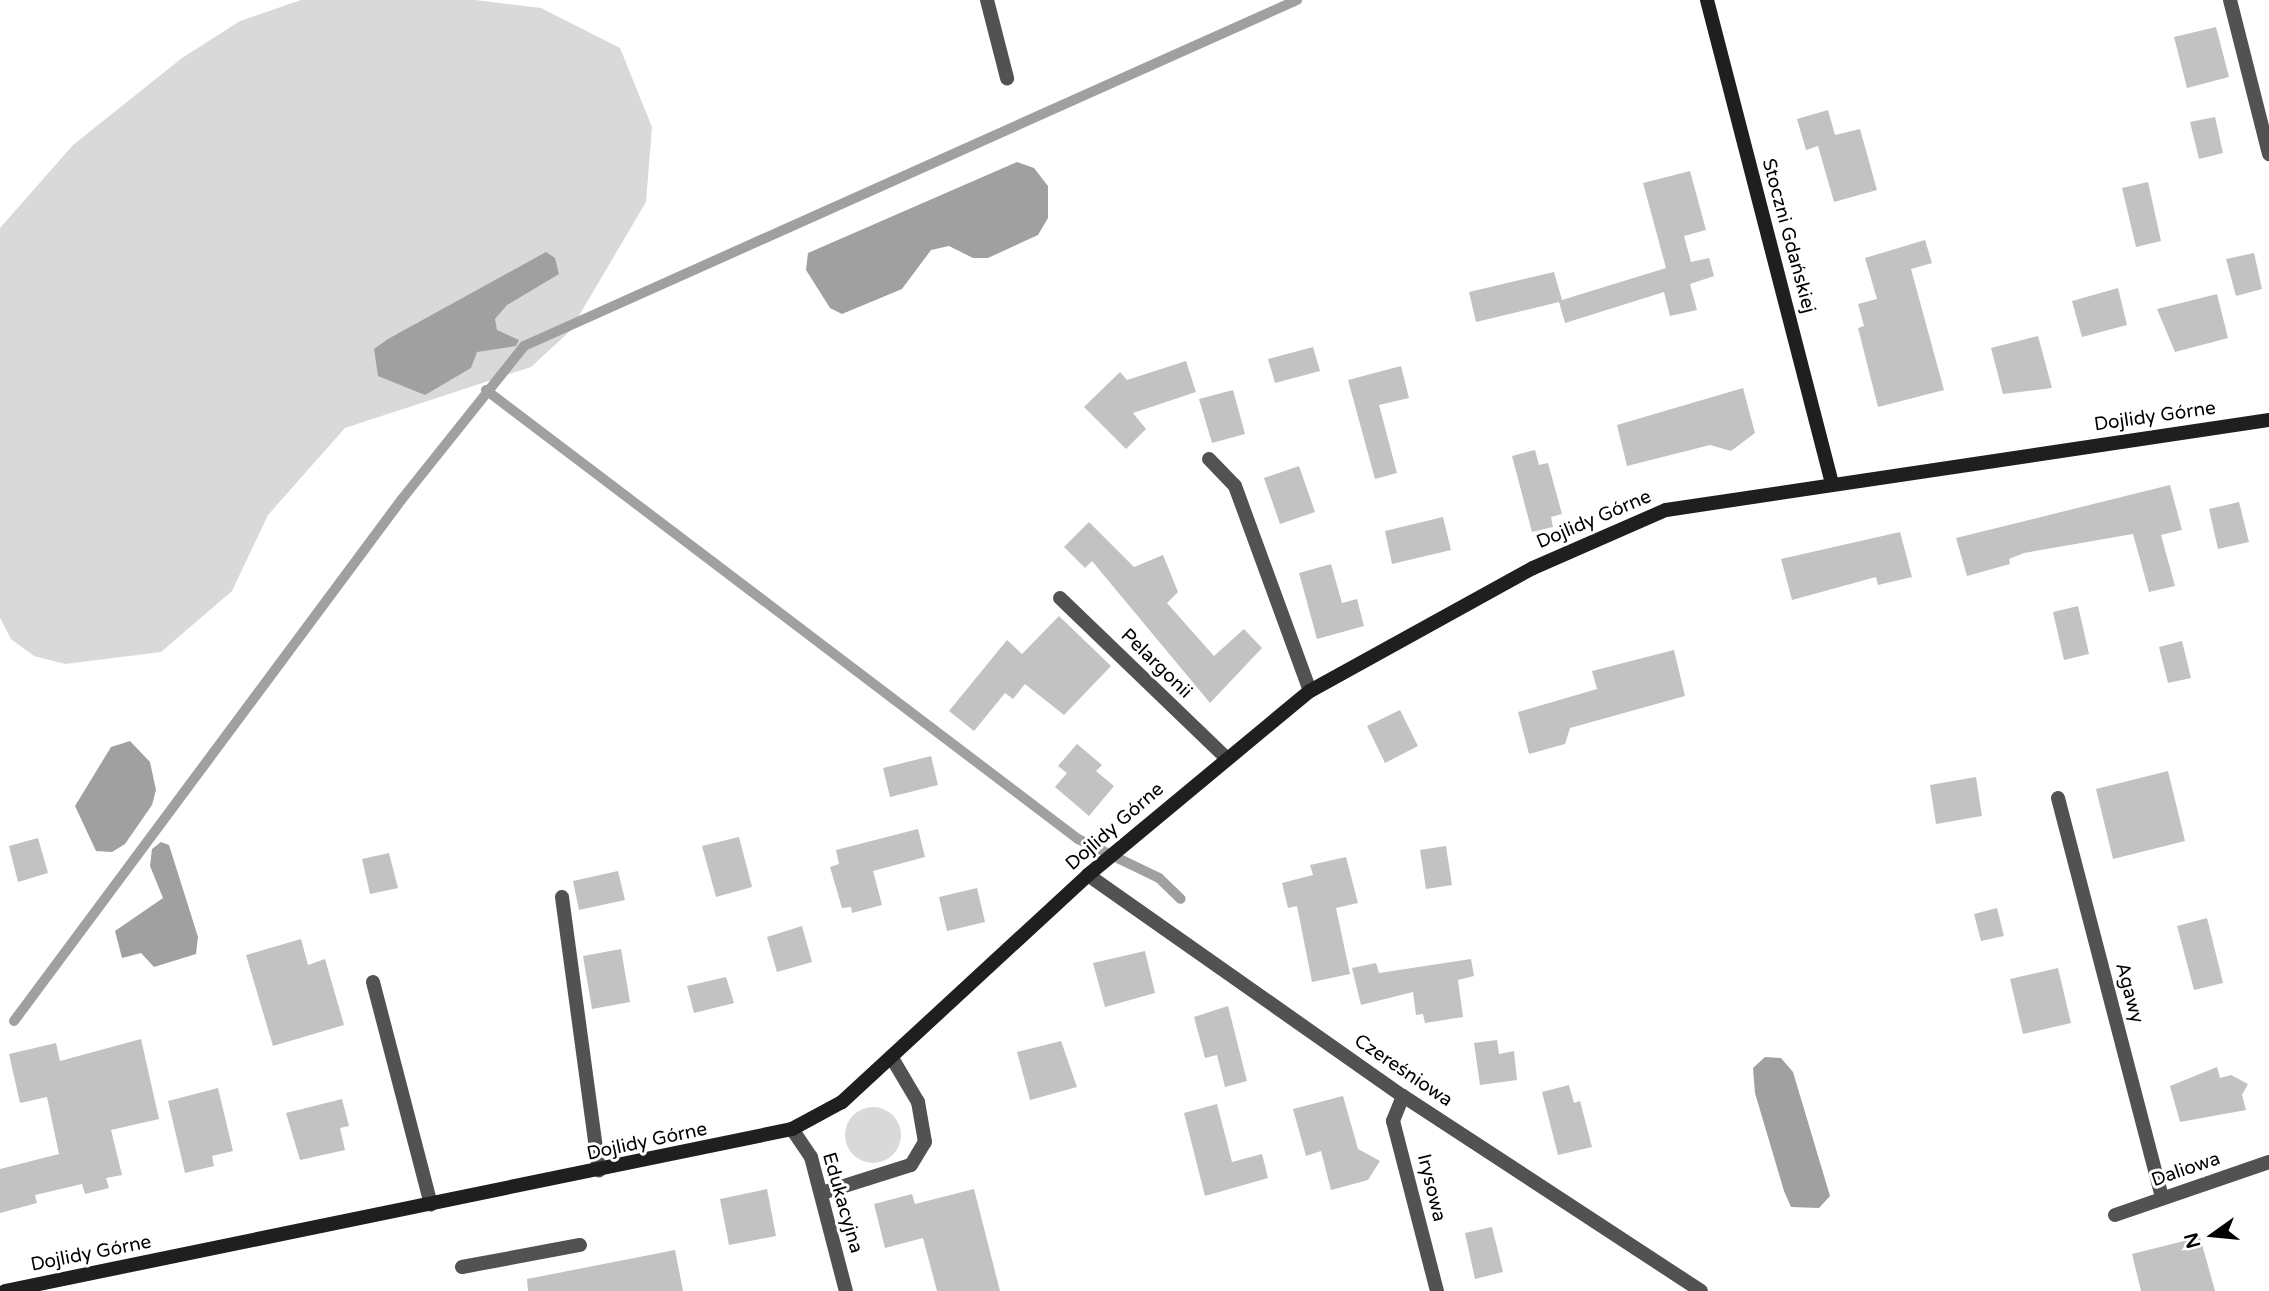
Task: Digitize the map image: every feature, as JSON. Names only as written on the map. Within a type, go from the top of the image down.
[{"type":"street","points":[[987,0],[1006,78]]},
{"type":"street","name":"Stoczni Gdańskiej","points":[[1707,0],[1832,482]]},
{"type":"street","points":[[2230,0],[2269,154]]},
{"type":"street","name":"Dojlidy Górne","points":[[5,1291],[599,1171],[792,1129],[842,1102],[1088,875],[1224,757],[1310,691],[1533,568],[1666,510],[1832,482],[2269,420]]},
{"type":"street","points":[[1209,459],[1235,486],[1310,691]]},
{"type":"street","name":"Pelargonii","points":[[1060,598],[1224,757]]},
{"type":"street","name":"Agawy","points":[[2058,798],[2162,1198]]},
{"type":"street","name":"Czereśniowa","points":[[1088,875],[1403,1096],[1701,1291]]},
{"type":"street","points":[[562,897],[599,1171]]},
{"type":"street","points":[[373,982],[431,1205]]},
{"type":"street","points":[[821,1193],[911,1165],[925,1142],[918,1101],[892,1058]]},
{"type":"street","name":"Irysowa","points":[[1403,1096],[1393,1121],[1437,1291]]},
{"type":"street","name":"Edukacyjna","points":[[792,1129],[811,1157],[846,1291]]},
{"type":"street","name":"Daliowa","points":[[2115,1215],[2269,1162]]},
{"type":"street","points":[[462,1267],[580,1245]]},
{"type":"shaded area","points":[[301,0],[475,0],[541,8],[620,48],[652,127],[646,202],[570,331],[531,367],[345,428],[268,515],[232,591],[161,652],[65,664],[34,656],[11,639],[0,618],[0,228],[73,145],[182,58],[240,21]]},
{"type":"shaded area","points":[[1017,162],[1034,168],[1048,186],[1048,218],[1038,235],[988,258],[973,258],[949,246],[931,250],[902,289],[842,314],[830,308],[806,270],[808,253]]},
{"type":"shaded area","points":[[546,252],[555,258],[559,274],[507,305],[495,319],[497,330],[519,340],[516,346],[477,352],[471,368],[425,395],[378,376],[374,349]]},
{"type":"shaded area","points":[[130,741],[150,762],[156,790],[152,805],[125,844],[112,852],[96,851],[75,806],[111,747]]},
{"type":"shaded area","points":[[161,842],[169,845],[198,937],[196,954],[154,967],[141,953],[122,958],[115,931],[163,898],[150,866],[152,849]]},
{"type":"shaded area","points":[[1765,1057],[1781,1058],[1793,1072],[1830,1196],[1819,1208],[1791,1207],[1784,1191],[1755,1093],[1753,1068]]},
{"type":"shaded area","points":[[867,1107],[879,1107],[893,1115],[901,1129],[899,1146],[893,1155],[879,1163],[867,1163],[850,1151],[845,1141],[845,1129],[857,1112]]},
{"type":"building","points":[[2216,27],[2229,77],[2187,88],[2174,37]]},
{"type":"building","points":[[1828,110],[1835,135],[1860,129],[1877,190],[1834,202],[1818,146],[1806,150],[1797,119]]},
{"type":"building","points":[[2215,117],[2223,153],[2199,159],[2190,122]]},
{"type":"building","points":[[1690,171],[1706,230],[1684,236],[1691,262],[1709,258],[1714,276],[1690,284],[1697,310],[1670,316],[1664,292],[1565,323],[1559,302],[1476,322],[1469,292],[1554,272],[1562,300],[1666,268],[1643,183]]},
{"type":"building","points":[[2148,182],[2161,241],[2136,247],[2122,188]]},
{"type":"building","points":[[1925,240],[1932,263],[1911,269],[1944,390],[1878,407],[1858,328],[1864,326],[1858,304],[1877,299],[1865,258]]},
{"type":"building","points":[[2254,253],[2262,289],[2236,296],[2226,259]]},
{"type":"building","points":[[2118,288],[2127,325],[2082,337],[2072,301]]},
{"type":"building","points":[[2217,294],[2228,338],[2175,352],[2157,309]]},
{"type":"building","points":[[2038,336],[2052,388],[2003,394],[1991,348]]},
{"type":"building","points":[[1313,347],[1320,371],[1275,383],[1268,359]]},
{"type":"building","points":[[1186,361],[1196,392],[1133,413],[1146,429],[1126,449],[1084,407],[1120,372],[1127,380]]},
{"type":"building","points":[[1401,366],[1409,398],[1379,405],[1397,473],[1375,479],[1348,380]]},
{"type":"building","points":[[1743,388],[1755,433],[1731,451],[1710,445],[1627,466],[1617,425]]},
{"type":"building","points":[[1233,390],[1245,434],[1212,443],[1199,399]]},
{"type":"building","points":[[1535,450],[1539,465],[1548,463],[1562,514],[1551,517],[1553,527],[1532,532],[1512,456]]},
{"type":"building","points":[[1299,466],[1315,512],[1280,524],[1264,478]]},
{"type":"building","points":[[2170,485],[2182,530],[2161,535],[2175,586],[2149,592],[2133,534],[2024,553],[2009,559],[2010,564],[1967,576],[1956,538]]},
{"type":"building","points":[[2239,502],[2249,542],[2218,549],[2209,509]]},
{"type":"building","points":[[1443,517],[1451,550],[1392,564],[1385,531]]},
{"type":"building","points":[[1089,522],[1134,567],[1163,555],[1178,592],[1167,603],[1214,656],[1244,629],[1262,648],[1210,703],[1092,561],[1085,568],[1064,547]]},
{"type":"building","points":[[1900,532],[1912,577],[1878,585],[1876,577],[1792,600],[1781,559]]},
{"type":"building","points":[[1331,564],[1342,603],[1357,599],[1364,626],[1317,639],[1299,573]]},
{"type":"building","points":[[2078,606],[2089,654],[2064,660],[2053,612]]},
{"type":"building","points":[[1059,616],[1111,666],[1064,715],[1025,684],[1013,699],[1005,693],[974,731],[949,711],[1007,640],[1022,654]]},
{"type":"building","points":[[2182,641],[2191,678],[2168,683],[2159,647]]},
{"type":"building","points":[[1674,650],[1685,696],[1570,728],[1565,744],[1529,754],[1518,712],[1597,689],[1592,671]]},
{"type":"building","points":[[1400,710],[1418,746],[1385,763],[1367,726]]},
{"type":"building","points":[[1077,744],[1102,765],[1096,771],[1114,786],[1089,816],[1055,787],[1067,773],[1058,766]]},
{"type":"building","points":[[931,756],[938,785],[890,797],[883,768]]},
{"type":"building","points":[[2168,771],[2185,841],[2113,859],[2096,789]]},
{"type":"building","points":[[1976,777],[1982,816],[1936,824],[1930,785]]},
{"type":"building","points":[[918,829],[925,857],[873,871],[882,905],[852,913],[851,907],[842,908],[830,867],[839,864],[836,850]]},
{"type":"building","points":[[739,837],[752,887],[716,897],[702,846]]},
{"type":"building","points":[[38,838],[48,873],[18,882],[9,846]]},
{"type":"building","points":[[1446,846],[1452,885],[1426,889],[1420,850]]},
{"type":"building","points":[[389,853],[398,888],[370,894],[362,859]]},
{"type":"building","points":[[1346,857],[1358,903],[1336,908],[1350,974],[1312,982],[1297,906],[1288,908],[1282,883],[1313,875],[1310,865]]},
{"type":"building","points":[[618,871],[625,900],[579,910],[573,881]]},
{"type":"building","points":[[977,888],[985,922],[947,931],[939,897]]},
{"type":"building","points":[[1997,908],[2004,936],[1981,941],[1974,914]]},
{"type":"building","points":[[2207,918],[2223,983],[2194,990],[2177,926]]},
{"type":"building","points":[[802,926],[812,962],[777,972],[767,937]]},
{"type":"building","points":[[301,939],[308,965],[325,959],[344,1025],[273,1046],[246,955]]},
{"type":"building","points":[[621,949],[630,1002],[592,1009],[583,956]]},
{"type":"building","points":[[1145,951],[1155,993],[1105,1007],[1093,963]]},
{"type":"building","points":[[1471,959],[1474,976],[1458,980],[1463,1017],[1425,1023],[1423,1014],[1416,1015],[1413,992],[1361,1005],[1352,968],[1376,963],[1379,973]]},
{"type":"building","points":[[2058,968],[2071,1023],[2023,1034],[2010,979]]},
{"type":"building","points":[[726,977],[734,1003],[694,1013],[687,986]]},
{"type":"building","points":[[1228,1006],[1247,1081],[1225,1087],[1217,1055],[1205,1058],[1194,1017]]},
{"type":"building","points":[[141,1039],[159,1119],[111,1130],[122,1175],[106,1178],[109,1188],[85,1194],[82,1184],[35,1195],[37,1203],[0,1213],[0,1169],[59,1154],[47,1097],[20,1103],[9,1054],[56,1043],[60,1061]]},
{"type":"building","points":[[1497,1040],[1499,1054],[1514,1051],[1517,1080],[1480,1085],[1474,1043]]},
{"type":"building","points":[[1061,1041],[1077,1087],[1030,1100],[1017,1052]]},
{"type":"building","points":[[2217,1067],[2220,1078],[2231,1075],[2248,1084],[2242,1095],[2246,1110],[2180,1122],[2170,1086]]},
{"type":"building","points":[[1569,1085],[1574,1103],[1580,1101],[1592,1147],[1558,1155],[1542,1092]]},
{"type":"building","points":[[218,1088],[233,1151],[212,1156],[214,1166],[185,1173],[168,1101]]},
{"type":"building","points":[[1343,1096],[1358,1149],[1380,1161],[1368,1180],[1331,1190],[1321,1151],[1306,1156],[1293,1109]]},
{"type":"building","points":[[342,1099],[349,1126],[340,1128],[345,1150],[300,1160],[286,1113]]},
{"type":"building","points":[[1217,1104],[1232,1162],[1262,1154],[1268,1178],[1205,1196],[1184,1113]]},
{"type":"building","points":[[767,1189],[776,1236],[729,1245],[720,1199]]},
{"type":"building","points":[[974,1189],[1000,1291],[937,1291],[923,1238],[885,1248],[874,1204],[912,1194],[915,1204]]},
{"type":"building","points":[[1492,1227],[1503,1272],[1475,1279],[1465,1233]]},
{"type":"building","points":[[2200,1237],[2215,1291],[2141,1291],[2132,1254]]},
{"type":"building","points":[[675,1250],[683,1291],[528,1291],[527,1279]]},
{"type":"waterway","points":[[14,1021],[402,499],[524,346],[1297,0]]},
{"type":"waterway","points":[[486,390],[1078,839],[1159,878],[1181,899]]}]
